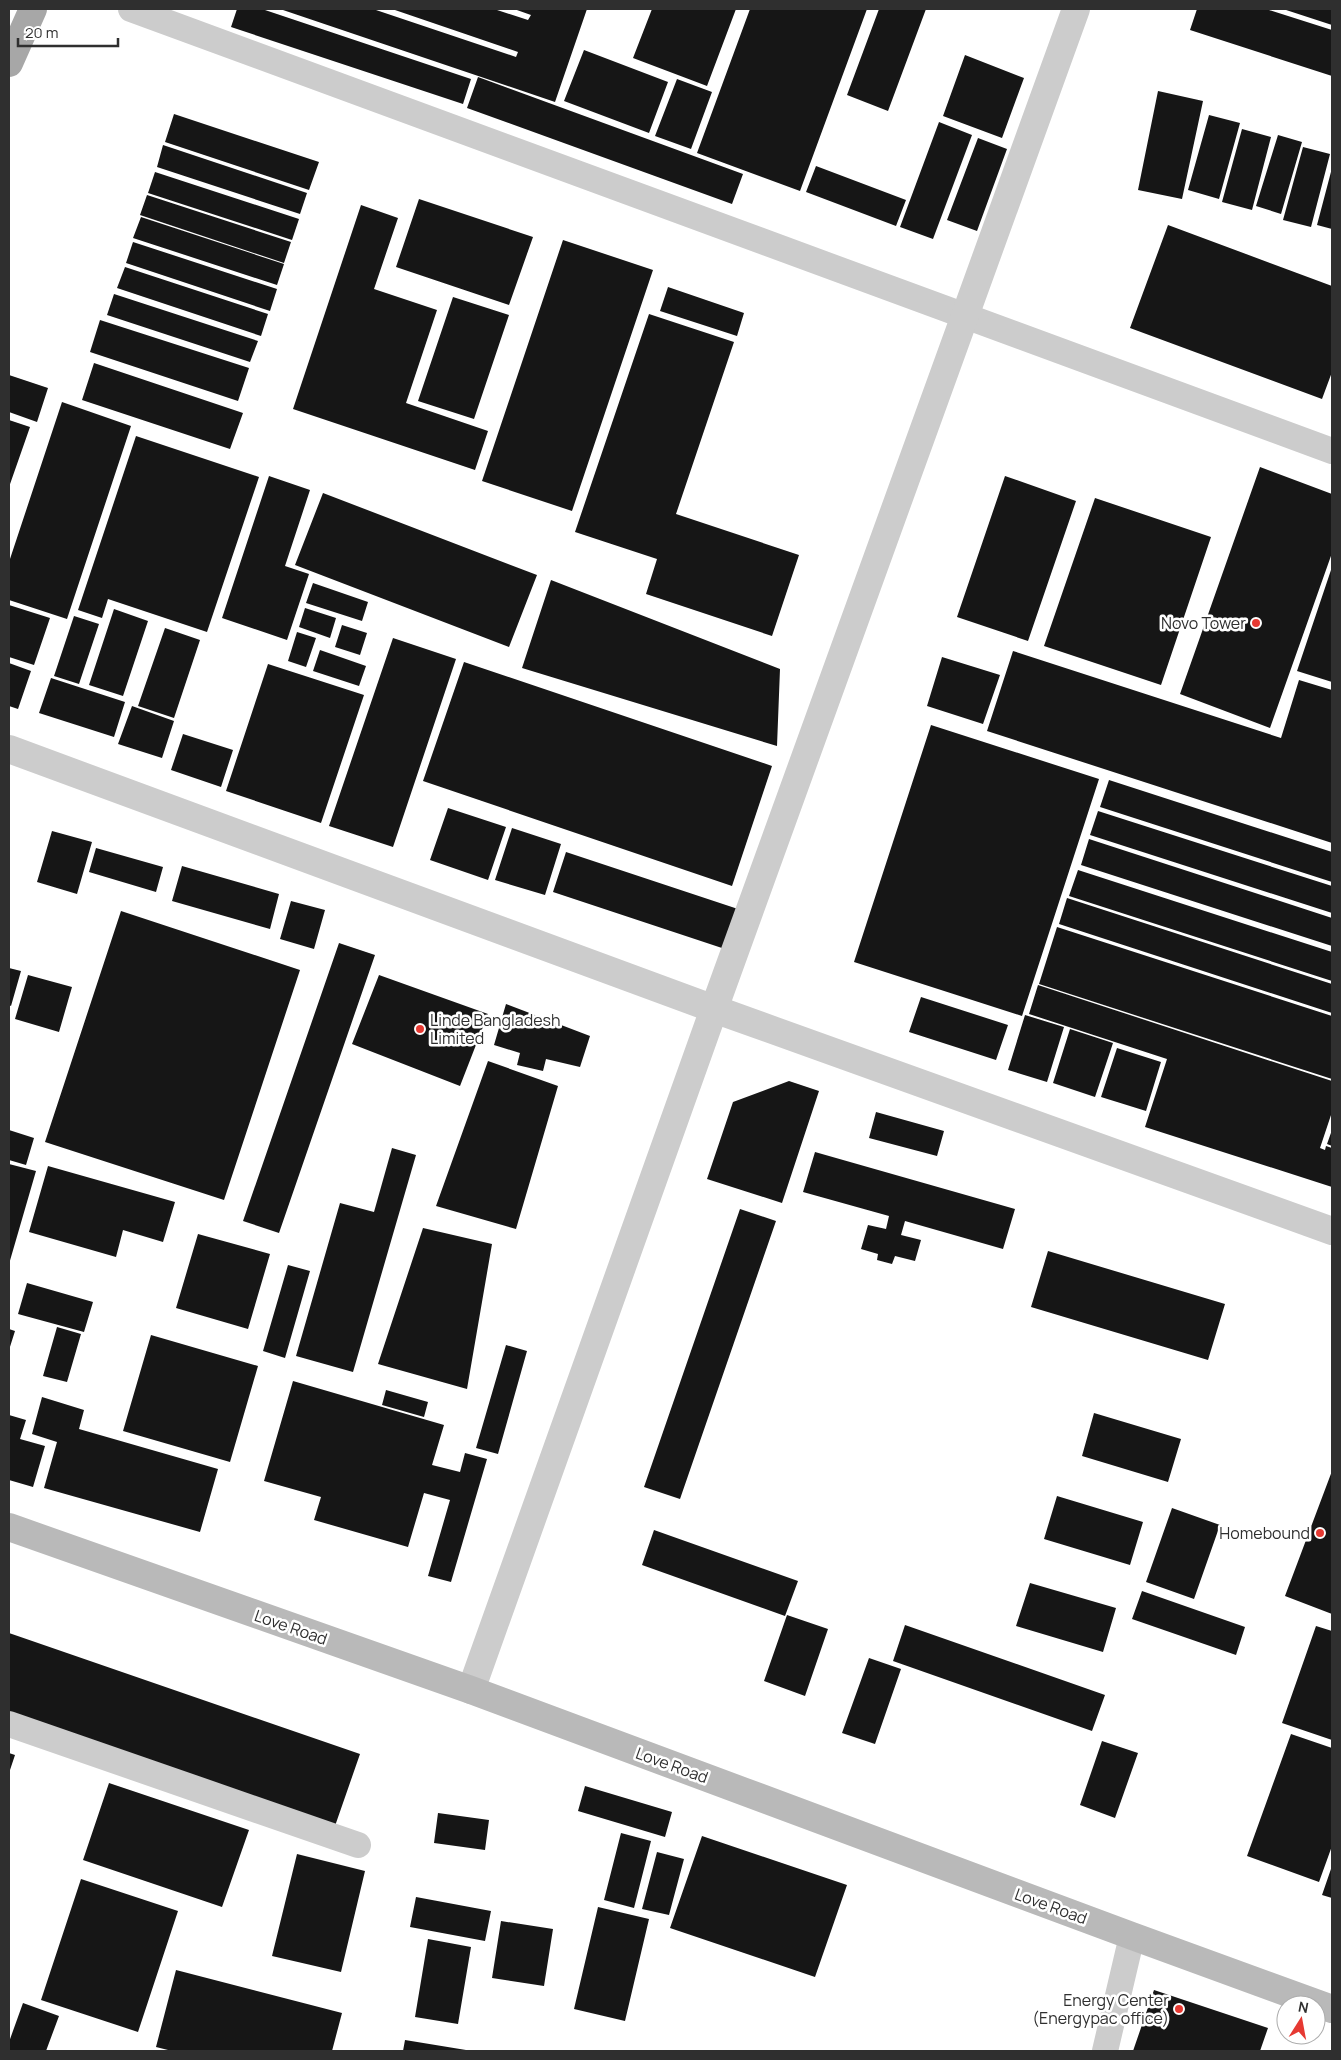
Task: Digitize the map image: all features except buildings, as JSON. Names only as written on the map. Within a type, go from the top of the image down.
[{"type":"main road","points":[[9,63],[23,21]]},
{"type":"main road","name":"Love Road","points":[[9,1527],[471,1690],[1332,2009]]},
{"type":"street","points":[[131,9],[1332,451]]},
{"type":"street","points":[[471,1690],[714,1009],[1076,9]]},
{"type":"street","points":[[9,749],[714,1009],[1332,1231]]},
{"type":"street","points":[[9,1724],[358,1845]]},
{"type":"street","points":[[1105,2051],[1132,1936]]},
{"type":"place","name":"Novo Tower","points":[[1256,623]]},
{"type":"place","name":"Linde Bangladesh Limited","points":[[420,1029]]},
{"type":"place","name":"Homebound","points":[[1320,1533]]},
{"type":"place","name":"Energy Center (Energypac office)","points":[[1179,2009]]}]
